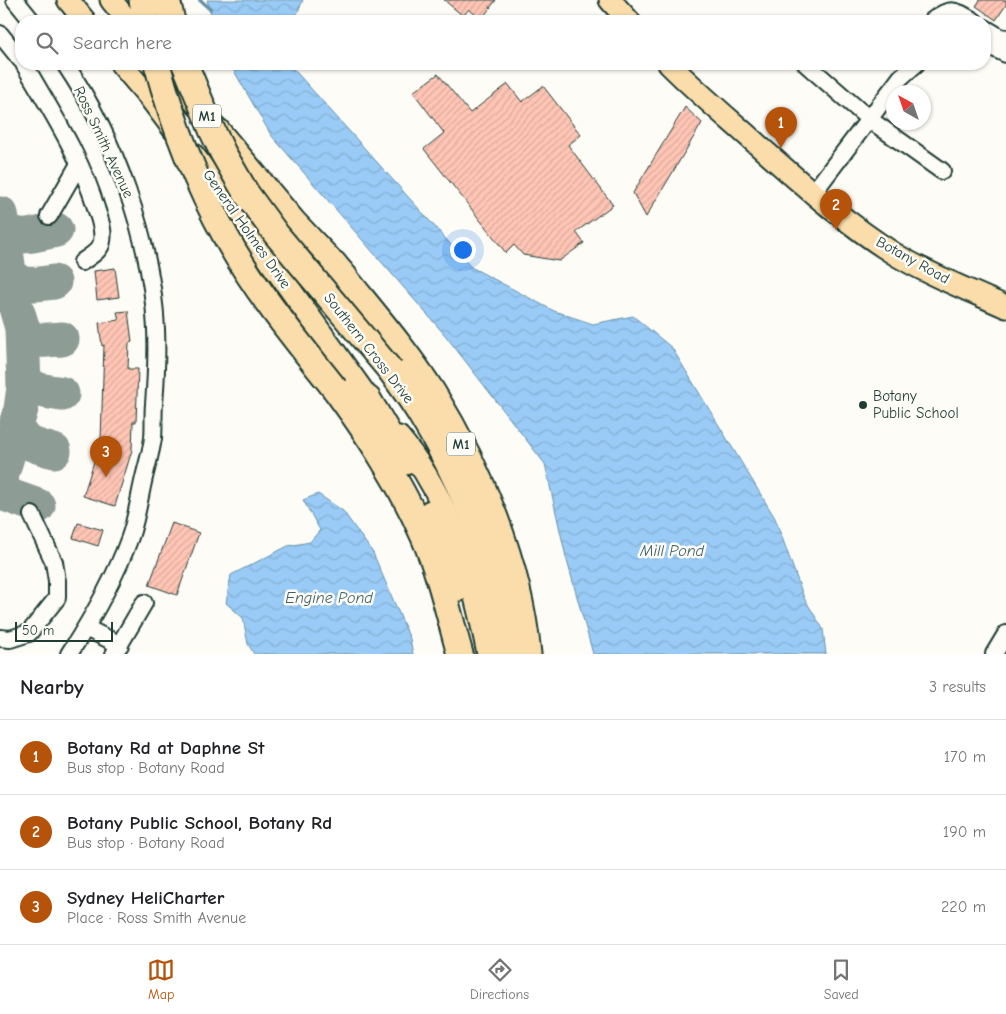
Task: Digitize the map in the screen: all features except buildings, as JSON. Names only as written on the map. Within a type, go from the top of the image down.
[{"type":"highway","points":[[142,0],[145,15]]},
{"type":"highway","points":[[167,0],[171,15]]},
{"type":"highway","name":"M1","points":[[159,70],[177,126],[206,198],[226,238],[284,325],[335,389],[376,446],[398,485],[424,538],[441,584],[460,654]]},
{"type":"highway","name":"Southern Cross Drive","points":[[187,70],[223,153],[246,193],[276,234],[391,371],[421,414],[445,457],[476,525],[494,581],[509,654]]},
{"type":"highway","name":"M1","points":[[334,264],[404,352],[432,392],[457,435],[500,527],[515,578],[528,654]]},
{"type":"highway","points":[[368,399],[426,503],[447,548],[461,594],[472,645],[472,654]]},
{"type":"main road","points":[[68,0],[80,15]]},
{"type":"main road","points":[[111,0],[123,15]]},
{"type":"main road","points":[[610,0],[624,15]]},
{"type":"main road","name":"General Holmes Drive","points":[[126,70],[150,98],[219,189],[368,399],[415,455],[438,497],[465,559],[482,621],[488,654]]},
{"type":"main road","name":"M1","points":[[168,70],[334,264]]},
{"type":"main road","name":"Botany Road","points":[[675,70],[702,96],[814,193],[894,254],[1006,307]]},
{"type":"main road","points":[[334,264],[383,310],[414,349],[446,393],[477,448],[507,514],[522,567],[538,654]]},
{"type":"street","points":[[15,0],[27,15]]},
{"type":"street","points":[[939,15],[942,12],[951,10],[961,15]]},
{"type":"street","points":[[991,32],[1006,38]]},
{"type":"street","points":[[1,36],[15,53]]},
{"type":"street","points":[[991,47],[1006,54]]},
{"type":"street","points":[[27,70],[79,164],[90,187],[102,226],[102,242],[98,251],[82,262]]},
{"type":"street","name":"Ross Smith Avenue","points":[[69,70],[83,92],[100,126],[134,208],[141,236],[156,327],[153,430],[130,536],[108,587],[86,628],[69,654]]},
{"type":"street","points":[[813,70],[869,119],[942,171]]},
{"type":"street","points":[[814,193],[903,70]]},
{"type":"street","points":[[49,216],[79,164]]},
{"type":"street","points":[[0,638],[10,639],[29,633],[57,598],[54,562],[32,516]]},
{"type":"street","points":[[86,628],[117,649],[144,603]]},
{"type":"street","points":[[994,654],[1006,634]]},
{"type":"water","points":[[207,0],[303,0],[297,15],[211,15]]},
{"type":"water","name":"Mill Pond","points":[[233,70],[294,70],[471,267],[554,311],[593,324],[633,316],[672,348],[775,518],[804,598],[823,629],[826,654],[593,654],[566,557],[545,464],[445,335],[271,135]]},
{"type":"water","name":"Engine Pond","points":[[318,494],[343,511],[373,553],[410,639],[413,654],[254,654],[248,644],[243,618],[226,603],[231,575],[288,546],[310,542],[320,530],[303,500]]},
{"type":"waterway","points":[[200,0],[210,9]]},
{"type":"taxiway","points":[[1,214],[12,294],[22,328],[24,387],[21,409],[1,477],[3,490],[7,495],[38,506]]},
{"type":"taxiway","points":[[1,222],[12,234],[18,236],[56,230]]},
{"type":"taxiway","points":[[8,270],[16,281],[22,283],[54,282]]},
{"type":"taxiway","points":[[19,316],[25,332],[33,339],[62,339]]},
{"type":"taxiway","points":[[24,376],[34,388],[62,394]]},
{"type":"taxiway","points":[[17,421],[18,429],[24,439],[29,443],[54,451]]},
{"type":"place","name":"Botany Rd at Daphne St","points":[[781,148]]},
{"type":"place","name":"Botany Public School, Botany Rd","points":[[836,230]]},
{"type":"place","name":"Botany Public School","points":[[863,405]]},
{"type":"place","name":"Sydney HeliCharter","points":[[106,477]]}]
